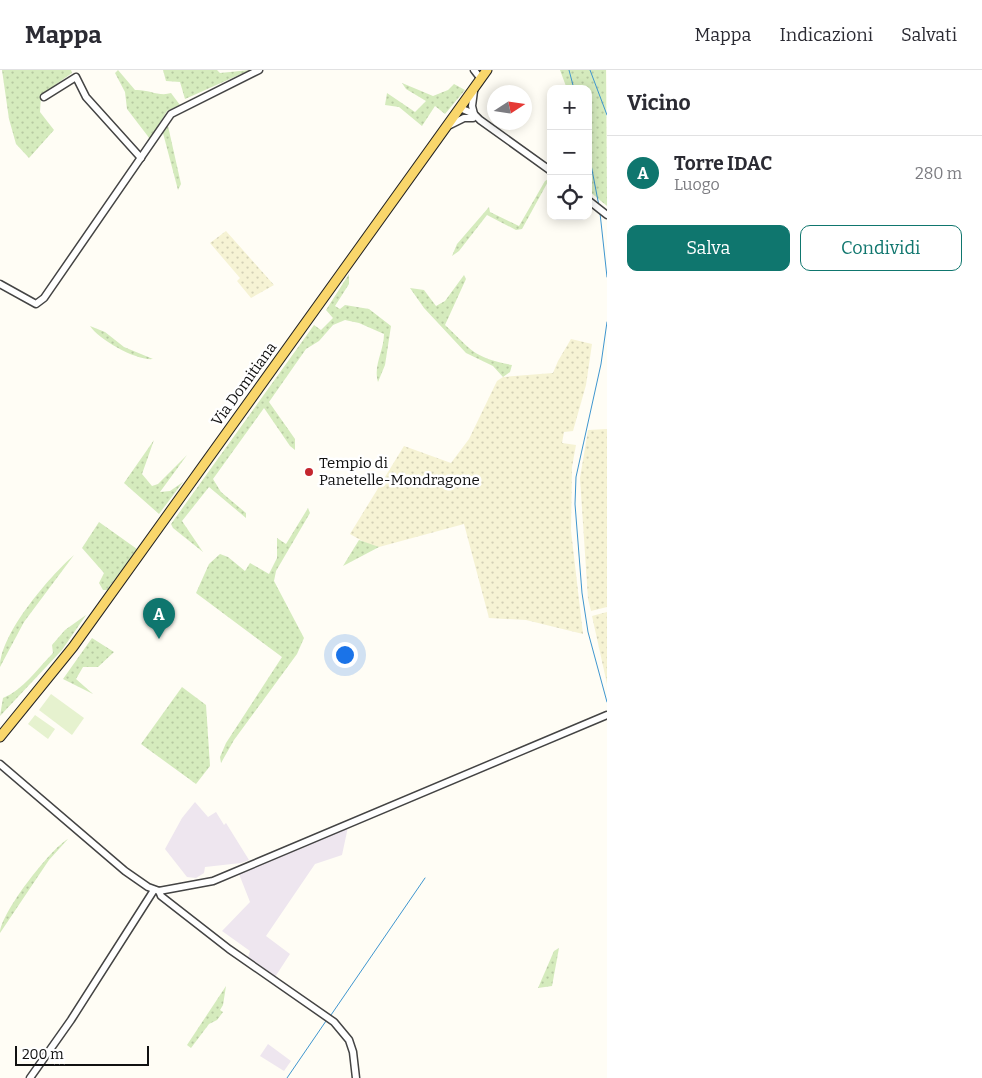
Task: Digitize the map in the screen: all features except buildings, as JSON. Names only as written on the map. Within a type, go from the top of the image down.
[{"type":"main road","name":"Via Domitiana","points":[[0,738],[73,647],[487,70]]},
{"type":"main road","name":"Via Domitiana","points":[[0,726],[21,711]]},
{"type":"street","points":[[0,284],[36,304],[44,298],[171,114],[259,70]]},
{"type":"street","points":[[474,70],[481,79]]},
{"type":"street","points":[[44,97],[76,77],[86,97],[141,158]]},
{"type":"street","points":[[475,87],[472,97],[476,118]]},
{"type":"street","points":[[460,108],[547,168]]},
{"type":"street","points":[[449,125],[464,118],[476,118]]},
{"type":"street","points":[[592,203],[606,214]]},
{"type":"street","points":[[30,1078],[71,1020],[156,890],[213,881],[607,715]]},
{"type":"street","points":[[0,764],[125,871],[156,890],[161,896],[229,949],[334,1022],[349,1040],[353,1052],[356,1078]]},
{"type":"shaded area","points":[[226,231],[274,285],[251,298],[237,281],[240,278],[210,243]]},
{"type":"shaded area","points":[[571,339],[592,344],[586,385],[573,431],[564,432],[562,443],[576,445],[572,467],[571,531],[583,634],[526,620],[489,618],[464,524],[379,547],[371,546],[350,534],[404,446],[451,463],[469,439],[497,381],[503,377],[553,373]]},
{"type":"shaded area","points":[[607,429],[607,607],[591,611],[588,599],[580,478],[588,430]]},
{"type":"shaded area","points":[[607,612],[607,684],[592,616]]},
{"type":"shaded area","points":[[195,802],[208,817],[216,812],[224,825],[226,823],[249,860],[241,863],[205,867],[204,873],[196,878],[187,877],[165,849],[182,818]]},
{"type":"shaded area","points":[[348,827],[342,855],[315,864],[266,936],[290,954],[275,977],[248,957],[250,951],[222,931],[250,902],[239,874]]},
{"type":"shaded area","points":[[268,1044],[291,1061],[284,1071],[260,1056]]},
{"type":"green space","points":[[2,70],[71,70],[72,73],[41,95],[40,112],[54,130],[29,158],[16,144],[9,119]]},
{"type":"green space","points":[[118,70],[135,90],[162,94],[171,93],[180,105],[167,111],[150,139],[127,109],[125,92],[115,73]]},
{"type":"green space","points":[[163,70],[217,70],[220,73],[250,70],[185,99],[180,82],[166,81]]},
{"type":"green space","points":[[560,70],[606,70],[607,206],[592,194],[592,85],[566,85]]},
{"type":"green space","points":[[402,83],[433,96],[448,90],[454,84],[465,90],[445,114],[435,106],[422,126],[399,107],[385,105],[387,93],[415,112],[426,101],[406,89]]},
{"type":"green space","points":[[168,126],[181,184],[178,190],[163,133]]},
{"type":"green space","points":[[547,180],[547,183],[522,229],[516,230],[487,215],[459,251],[452,256],[457,244],[489,207],[490,212],[519,226]]},
{"type":"green space","points":[[349,274],[349,284],[335,306],[340,309],[345,305],[369,309],[391,326],[385,365],[378,382],[377,370],[384,334],[359,323],[345,320],[333,325],[319,341],[306,349],[269,402],[295,439],[295,450],[290,446],[264,408],[213,479],[221,492],[246,513],[246,518],[209,487],[182,521],[203,552],[173,528],[171,524],[314,325],[321,330],[333,318],[326,310]]},
{"type":"green space","points":[[464,275],[466,279],[445,325],[474,352],[489,359],[512,365],[510,372],[503,377],[493,366],[466,353],[424,308],[410,288],[424,290],[436,306],[445,301]]},
{"type":"green space","points":[[90,326],[105,332],[124,347],[153,359],[146,359],[128,353],[101,337]]},
{"type":"green space","points":[[154,440],[142,474],[152,486],[158,484],[187,455],[160,492],[170,491],[183,482],[159,514],[124,483]]},
{"type":"green space","points":[[308,508],[310,513],[276,571],[274,581],[304,638],[297,654],[234,740],[221,763],[220,757],[226,743],[282,657],[196,593],[209,564],[220,554],[228,557],[245,571],[250,563],[269,574],[277,558],[277,538],[286,544]]},
{"type":"green space","points":[[99,522],[137,549],[107,590],[103,590],[99,583],[104,573],[82,548]]},
{"type":"green space","points":[[359,540],[379,547],[343,566]]},
{"type":"green space","points":[[74,555],[24,622],[0,667],[2,654],[17,623],[40,591]]},
{"type":"green space","points":[[86,615],[62,650],[0,716],[3,698],[17,690],[30,678],[53,653],[52,645],[65,630]]},
{"type":"green space","points":[[92,638],[114,652],[98,667],[83,667],[76,679],[93,694],[63,679]]},
{"type":"green space","points":[[182,687],[206,705],[210,766],[196,784],[141,744]]},
{"type":"green space","points":[[51,694],[84,718],[72,735],[39,710]]},
{"type":"green space","points":[[35,715],[55,729],[48,739],[28,724]]},
{"type":"green space","points":[[68,839],[49,860],[0,933],[8,912],[27,883],[50,855]]},
{"type":"green space","points":[[559,948],[552,986],[538,988],[554,951]]},
{"type":"green space","points":[[226,986],[223,1005],[220,1010],[223,1012],[217,1020],[209,1024],[191,1048],[187,1045]]},
{"type":"waterway","points":[[569,70],[573,85]]},
{"type":"waterway","points":[[590,70],[607,115]]},
{"type":"waterway","points":[[592,170],[599,206]]},
{"type":"waterway","points":[[600,213],[607,277]]},
{"type":"waterway","points":[[607,322],[601,364],[576,477],[575,504],[582,593],[588,632],[607,702]]},
{"type":"waterway","points":[[331,1015],[425,878]]},
{"type":"waterway","points":[[287,1078],[326,1021]]},
{"type":"place","name":"Tempio di Panetelle-Mondragone","points":[[309,472]]},
{"type":"place","name":"Torre IDAC","points":[[159,639]]}]
